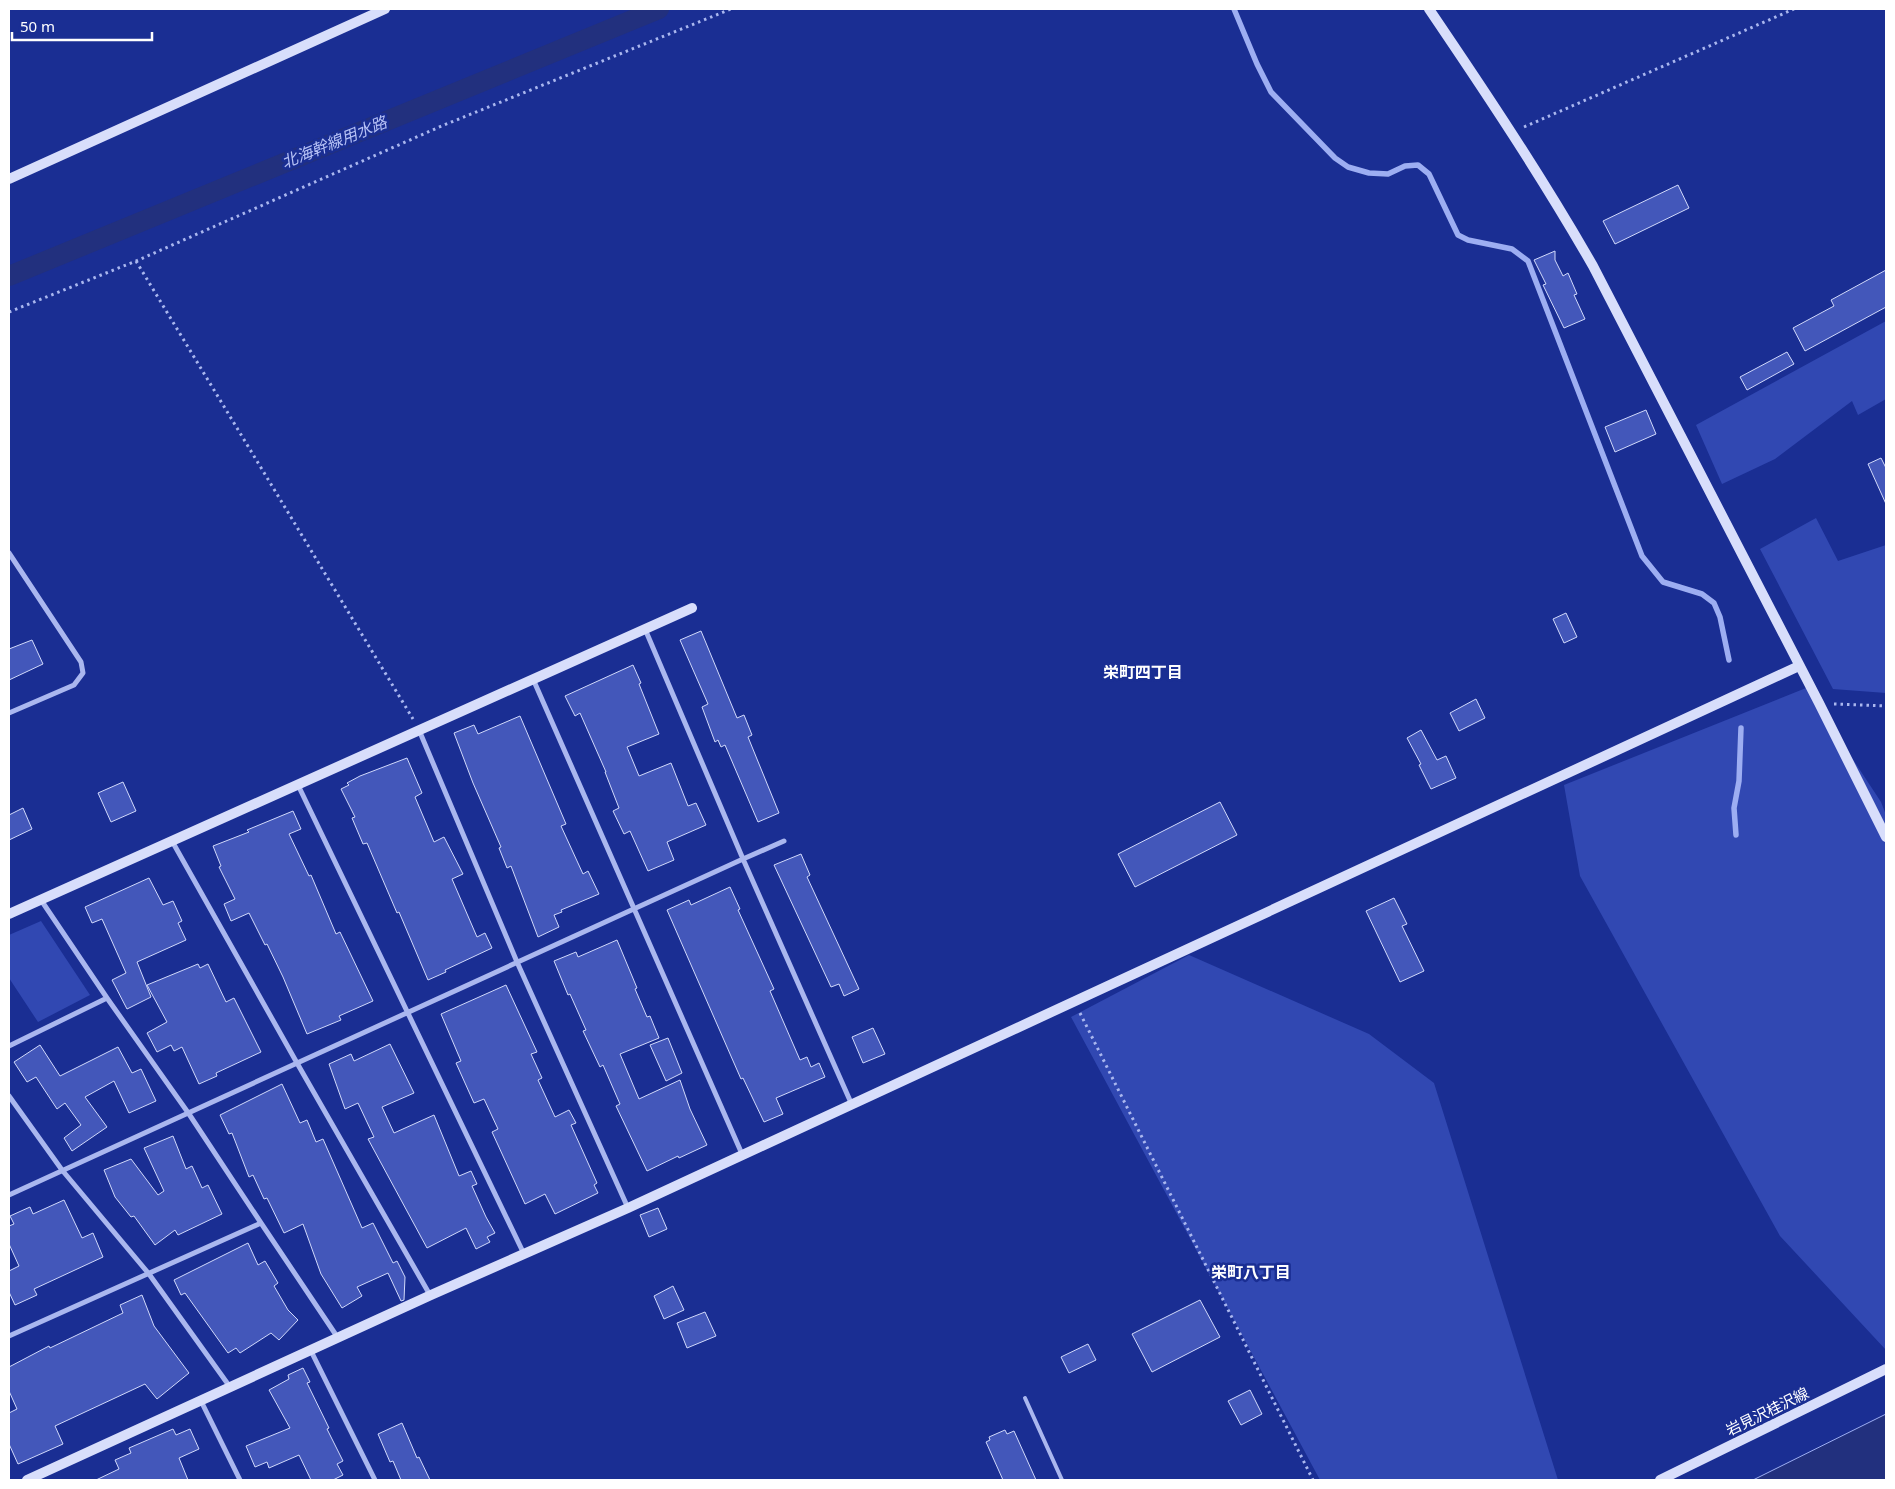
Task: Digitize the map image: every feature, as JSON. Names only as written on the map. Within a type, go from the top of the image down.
[{"type":"street","points":[[9,179],[385,9]]},
{"type":"street","points":[[1429,9],[1512,132],[1560,208],[1593,266],[1819,703],[1886,837]]},
{"type":"street","points":[[9,553],[81,662],[83,673],[74,685],[9,713]]},
{"type":"street","points":[[9,914],[692,608]]},
{"type":"street","points":[[645,629],[743,859],[852,1105]]},
{"type":"street","points":[[27,1480],[431,1295],[628,1208],[1799,666]]},
{"type":"street","points":[[533,679],[633,910],[742,1154]]},
{"type":"street","points":[[419,730],[517,962],[628,1208]]},
{"type":"street","points":[[297,785],[524,1254]]},
{"type":"street","points":[[172,841],[431,1295]]},
{"type":"street","points":[[9,1195],[784,841]]},
{"type":"street","points":[[40,900],[189,1114],[338,1338]]},
{"type":"street","points":[[9,1046],[107,998]]},
{"type":"street","points":[[9,1096],[62,1170],[148,1274],[230,1388]]},
{"type":"street","points":[[9,1336],[261,1223]]},
{"type":"street","points":[[311,1351],[375,1480]]},
{"type":"street","name":"岩見沢桂沢線","points":[[1660,1480],[1886,1369]]},
{"type":"street","points":[[201,1401],[240,1480]]},
{"type":"lane","points":[[1025,1398],[1062,1480]]},
{"type":"path","points":[[9,312],[136,261],[435,129],[731,9]]},
{"type":"path","points":[[1512,132],[1794,9]]},
{"type":"path","points":[[136,261],[419,730]]},
{"type":"path","points":[[1819,703],[1886,706]]},
{"type":"path","points":[[1074,1002],[1313,1480]]},
{"type":"shaded area","points":[[1886,321],[1886,399],[1858,415],[1852,401],[1775,459],[1722,484],[1696,425]]},
{"type":"shaded area","points":[[1816,518],[1838,561],[1886,545],[1886,693],[1833,689],[1760,549]]},
{"type":"shaded area","points":[[1806,688],[1881,802],[1886,815],[1886,1350],[1780,1236],[1580,876],[1564,785]]},
{"type":"shaded area","points":[[41,921],[90,995],[38,1022],[9,978],[9,935]]},
{"type":"shaded area","points":[[1189,955],[1369,1034],[1434,1083],[1558,1480],[1320,1480],[1071,1017]]},
{"type":"shaded area","points":[[1886,1414],[1886,1480],[1753,1480]]},
{"type":"building","points":[[1678,185],[1689,208],[1615,244],[1603,221]]},
{"type":"building","points":[[1555,251],[1555,260],[1563,276],[1568,273],[1577,294],[1574,295],[1585,319],[1564,328],[1543,285],[1546,284],[1534,260]]},
{"type":"building","points":[[1886,270],[1886,307],[1805,351],[1793,328],[1834,306],[1831,300]]},
{"type":"building","points":[[1787,352],[1794,364],[1747,390],[1740,377]]},
{"type":"building","points":[[1646,410],[1656,434],[1615,452],[1605,427]]},
{"type":"building","points":[[1881,458],[1886,468],[1886,504],[1868,464]]},
{"type":"building","points":[[1566,613],[1577,637],[1564,643],[1553,619]]},
{"type":"building","points":[[701,631],[737,718],[744,715],[752,735],[748,737],[779,813],[758,822],[725,745],[721,747],[718,740],[715,742],[702,707],[708,704],[680,640]]},
{"type":"building","points":[[32,640],[43,664],[9,680],[9,649]]},
{"type":"building","points":[[633,665],[659,734],[627,747],[639,776],[671,763],[688,806],[696,803],[706,825],[667,842],[674,860],[648,871],[630,831],[624,834],[613,811],[619,808],[606,772],[580,713],[575,716],[565,696]]},
{"type":"building","points":[[1476,699],[1485,718],[1459,731],[1450,713]]},
{"type":"building","points":[[520,716],[566,824],[561,826],[583,874],[588,871],[599,894],[561,910],[562,912],[554,915],[559,927],[538,937],[511,866],[507,868],[499,848],[501,847],[454,733],[474,725],[478,734]]},
{"type":"building","points":[[1421,730],[1437,760],[1446,756],[1456,778],[1431,789],[1419,765],[1421,764],[1407,738]]},
{"type":"building","points":[[407,758],[422,793],[415,797],[434,842],[444,837],[463,874],[452,879],[477,937],[485,933],[492,948],[428,980],[367,843],[363,844],[352,818],[355,817],[341,789],[349,785],[347,783],[360,776]]},
{"type":"building","points":[[123,782],[136,811],[111,822],[98,793]]},
{"type":"building","points":[[1220,802],[1237,835],[1135,887],[1118,854]]},
{"type":"building","points":[[23,808],[32,829],[9,840],[9,815]]},
{"type":"building","points":[[293,811],[301,829],[289,834],[309,876],[311,875],[336,934],[340,932],[373,1001],[339,1016],[341,1020],[307,1034],[283,977],[249,913],[231,921],[224,904],[235,899],[219,867],[221,866],[213,846],[249,832],[247,830]]},
{"type":"building","points":[[801,854],[810,875],[807,877],[859,989],[844,996],[839,984],[831,987],[774,865]]},
{"type":"building","points":[[149,878],[163,905],[173,901],[182,921],[178,923],[186,940],[137,962],[151,997],[127,1009],[112,980],[126,973],[102,919],[92,923],[85,907]]},
{"type":"building","points":[[730,887],[740,909],[738,910],[774,989],[770,991],[800,1060],[807,1057],[811,1067],[819,1063],[825,1077],[776,1098],[783,1114],[764,1122],[743,1078],[741,1079],[667,910],[689,900],[691,905]]},
{"type":"building","points":[[1394,898],[1407,924],[1402,926],[1424,971],[1400,982],[1366,911]]},
{"type":"building","points":[[617,940],[647,1017],[650,1016],[659,1038],[620,1054],[639,1099],[680,1080],[690,1109],[707,1145],[647,1171],[616,1106],[620,1104],[603,1065],[600,1067],[583,1031],[586,1030],[570,994],[568,995],[554,961],[576,952],[578,957]]},
{"type":"building","points":[[198,964],[200,968],[208,964],[226,1002],[234,998],[261,1052],[216,1073],[217,1076],[199,1084],[182,1047],[174,1051],[171,1045],[157,1052],[147,1033],[167,1022],[147,985]]},
{"type":"building","points":[[506,985],[537,1052],[531,1054],[542,1078],[538,1080],[555,1117],[569,1110],[576,1123],[571,1125],[597,1183],[594,1185],[598,1193],[555,1214],[545,1194],[525,1204],[492,1132],[498,1129],[484,1099],[474,1103],[456,1063],[461,1061],[441,1014]]},
{"type":"building","points":[[873,1028],[885,1054],[863,1063],[852,1037]]},
{"type":"building","points":[[668,1038],[682,1073],[666,1081],[650,1045]]},
{"type":"building","points":[[390,1044],[414,1093],[382,1107],[394,1133],[434,1115],[459,1176],[471,1171],[477,1184],[472,1186],[495,1233],[487,1237],[490,1242],[476,1249],[466,1228],[427,1248],[368,1139],[374,1137],[358,1103],[345,1109],[329,1064],[351,1054],[354,1061]]},
{"type":"building","points":[[40,1045],[60,1076],[118,1047],[132,1073],[141,1069],[156,1101],[129,1113],[114,1081],[85,1097],[107,1127],[72,1151],[64,1138],[81,1125],[65,1103],[57,1109],[36,1077],[27,1082],[14,1062]]},
{"type":"building","points":[[282,1084],[300,1123],[307,1120],[316,1142],[323,1139],[362,1228],[373,1223],[393,1263],[397,1261],[405,1277],[404,1300],[401,1301],[388,1273],[357,1287],[362,1296],[342,1308],[321,1274],[303,1224],[284,1233],[267,1198],[264,1199],[253,1175],[249,1177],[232,1133],[229,1134],[220,1115]]},
{"type":"building","points":[[173,1136],[186,1169],[192,1166],[202,1188],[208,1185],[222,1214],[178,1235],[175,1230],[155,1245],[134,1216],[131,1217],[115,1197],[104,1170],[131,1159],[158,1195],[164,1191],[144,1148]]},
{"type":"building","points":[[64,1200],[82,1238],[93,1233],[103,1257],[34,1289],[37,1295],[15,1305],[9,1292],[9,1271],[19,1266],[9,1244],[9,1226],[14,1224],[10,1216],[30,1207],[33,1214]]},
{"type":"building","points":[[658,1208],[667,1229],[649,1237],[640,1215]]},
{"type":"building","points":[[248,1243],[258,1265],[265,1261],[278,1283],[274,1286],[288,1310],[298,1320],[279,1340],[271,1333],[240,1353],[236,1348],[228,1353],[185,1293],[181,1295],[174,1280]]},
{"type":"building","points":[[673,1286],[684,1310],[664,1319],[654,1296]]},
{"type":"building","points":[[142,1295],[154,1326],[189,1373],[157,1399],[145,1384],[55,1426],[63,1444],[18,1464],[9,1444],[9,1413],[17,1409],[9,1391],[9,1367],[49,1346],[50,1348],[123,1313],[120,1305]]},
{"type":"building","points":[[1200,1300],[1220,1337],[1152,1372],[1132,1334]]},
{"type":"building","points":[[705,1312],[716,1336],[687,1348],[677,1323]]},
{"type":"building","points":[[1088,1344],[1096,1360],[1069,1373],[1061,1357]]},
{"type":"building","points":[[303,1368],[310,1382],[307,1383],[343,1461],[337,1464],[343,1475],[333,1480],[311,1480],[299,1455],[269,1468],[267,1462],[255,1467],[246,1446],[290,1428],[269,1390],[289,1379],[288,1375]]},
{"type":"building","points":[[1250,1390],[1262,1414],[1241,1425],[1228,1401]]},
{"type":"building","points":[[402,1423],[417,1458],[419,1457],[430,1480],[401,1480],[393,1461],[390,1462],[378,1434]]},
{"type":"building","points":[[173,1429],[176,1435],[190,1429],[199,1449],[179,1458],[188,1480],[96,1480],[119,1469],[115,1460],[131,1453],[129,1448]]},
{"type":"building","points":[[1005,1430],[1007,1434],[1014,1431],[1036,1480],[1003,1480],[986,1442],[990,1440],[989,1437]]},
{"type":"waterway","name":"北海幹線用水路","points":[[9,276],[659,9]]},
{"type":"waterway","points":[[1234,9],[1271,92],[1335,158],[1348,167],[1369,173],[1388,174],[1405,166],[1418,165],[1429,174],[1458,235],[1468,240],[1512,249],[1528,261],[1642,556],[1663,582],[1702,594],[1714,603],[1720,617],[1729,660]]},
{"type":"waterway","points":[[1736,835],[1734,808],[1739,781],[1741,728]]},
{"type":"district","name":"栄町四丁目","points":[[1143,672]]},
{"type":"district","name":"栄町八丁目","points":[[1251,1272]]}]
